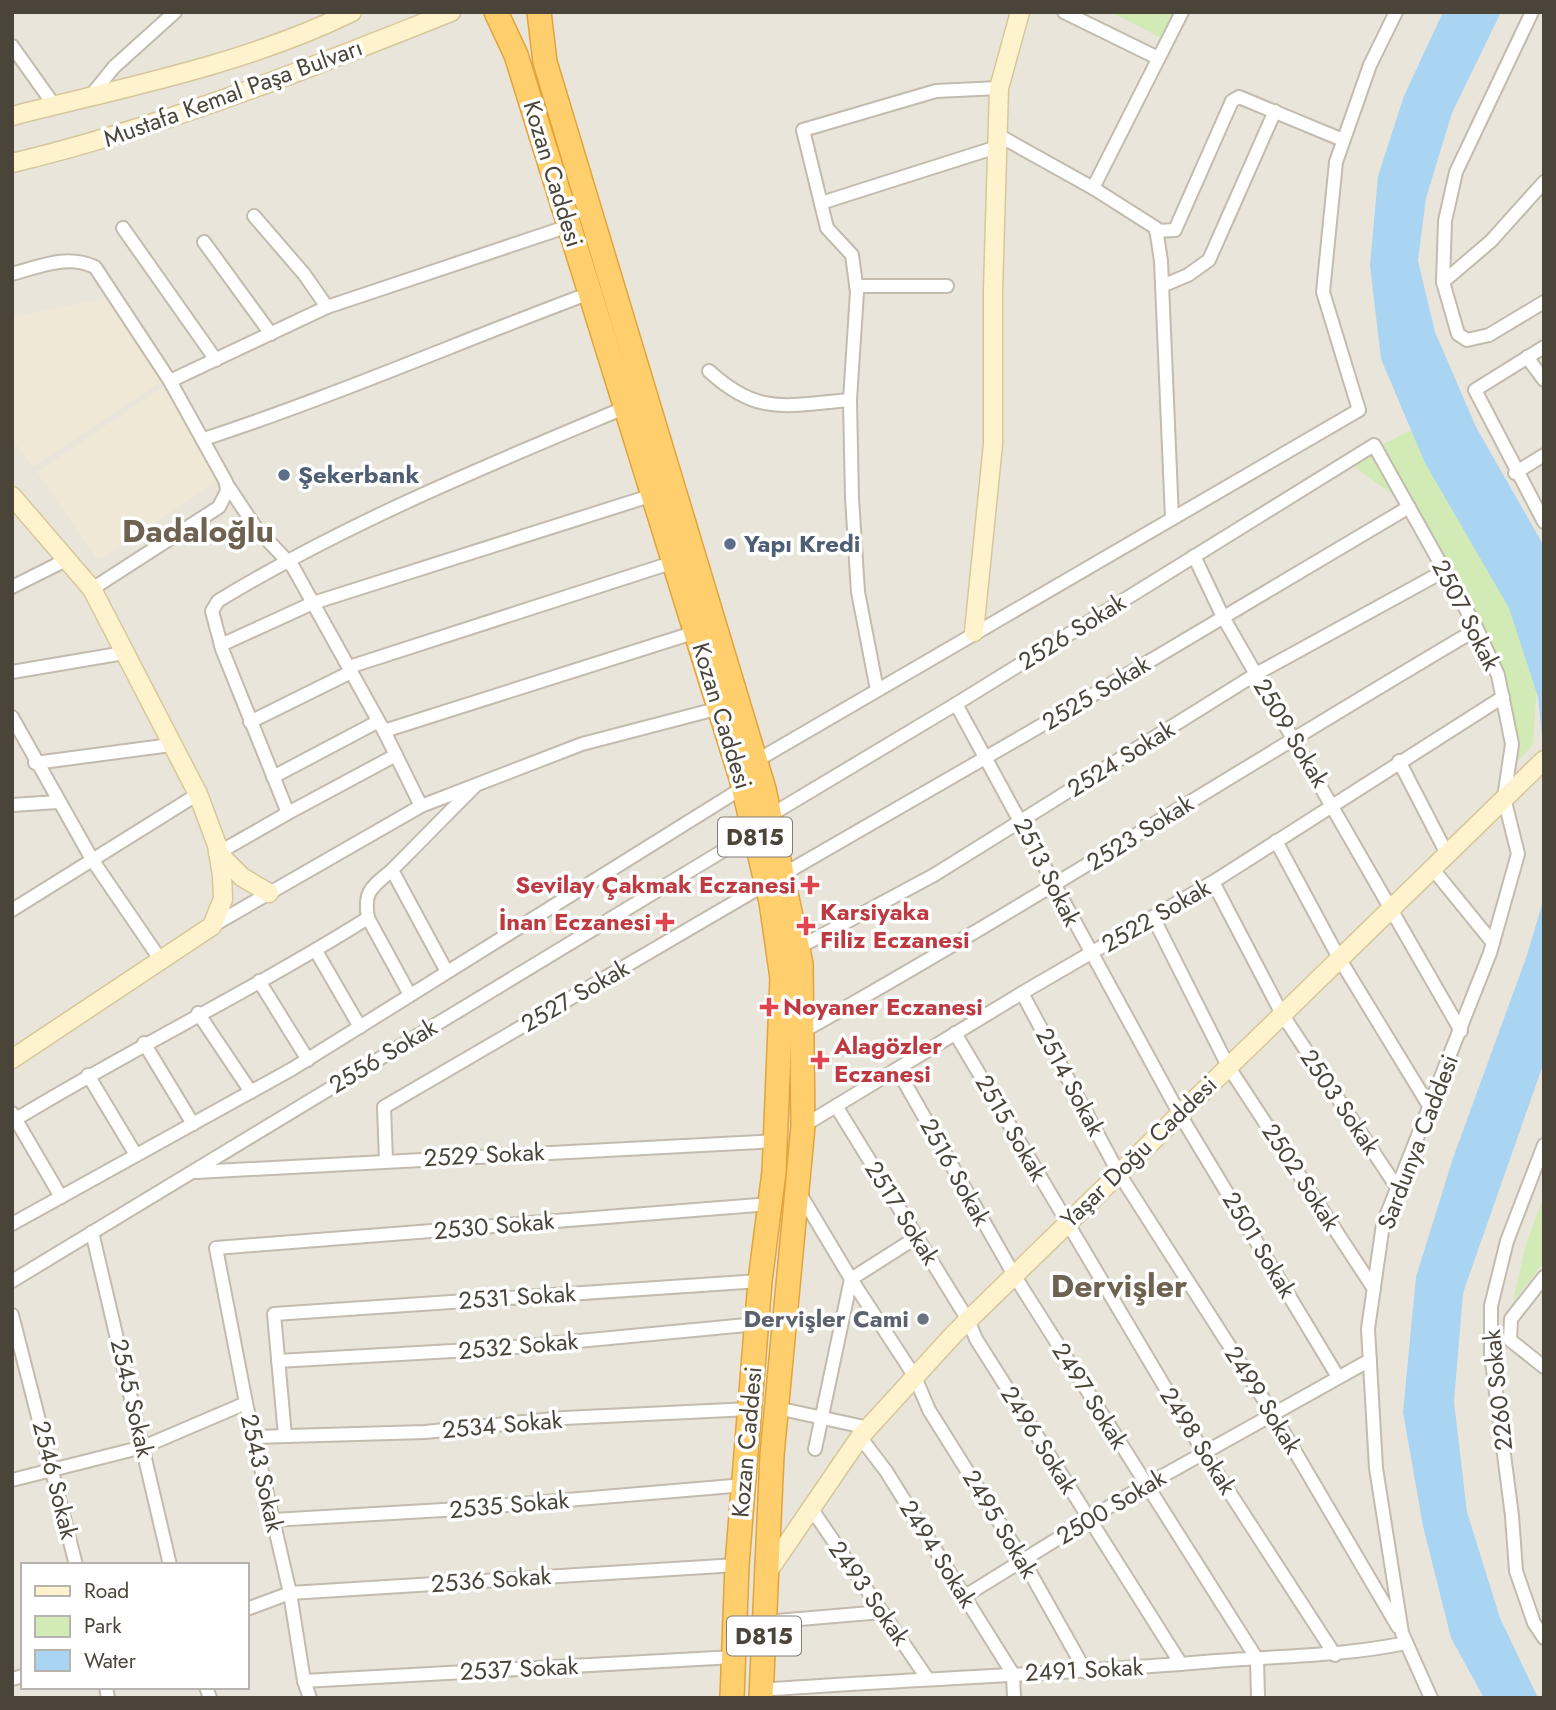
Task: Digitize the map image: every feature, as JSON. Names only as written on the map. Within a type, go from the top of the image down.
[{"type":"highway","name":"Kozan Caddesi","points":[[496,12],[516,55],[744,787],[762,824]]},
{"type":"highway","name":"Kozan Caddesi","points":[[538,12],[545,62],[756,761],[762,824],[774,879],[801,964],[803,1126],[777,1408],[761,1694]]},
{"type":"highway","name":"Kozan Caddesi","points":[[732,1698],[738,1563],[760,1281],[771,1204],[776,1141],[782,978],[774,879]]},
{"type":"highway","points":[[738,1563],[758,1548],[767,1564]]},
{"type":"main road","name":"Mustafa Kemal Paşa Bulvarı","points":[[12,116],[89,98],[286,39],[352,12]]},
{"type":"main road","name":"Mustafa Kemal Paşa Bulvarı","points":[[12,163],[82,146],[265,85],[451,12]]},
{"type":"main road","points":[[974,632],[993,444],[993,291],[999,88],[1020,12]]},
{"type":"main road","points":[[12,496],[92,589],[198,794],[218,853],[223,899],[212,926],[12,1059]]},
{"type":"main road","name":"Yaşar Doğu Caddesi","points":[[767,1564],[811,1508],[864,1432],[968,1320],[1544,760]]},
{"type":"main road","points":[[218,853],[242,877],[269,893]]},
{"type":"street","points":[[1064,12],[1158,58]]},
{"type":"street","points":[[1093,188],[1182,12]]},
{"type":"street","points":[[756,761],[1359,410],[1323,292],[1336,162],[1370,65],[1396,12]]},
{"type":"street","points":[[1532,12],[1456,172],[1445,221],[1443,282],[1458,334],[1466,340],[1489,335],[1544,302]]},
{"type":"street","points":[[89,98],[114,67],[173,13]]},
{"type":"street","points":[[12,46],[54,105]]},
{"type":"street","points":[[877,690],[858,592],[850,400],[856,286],[852,255],[827,229],[803,130],[936,91],[999,88]]},
{"type":"street","points":[[821,203],[998,141],[1093,188],[1156,231],[1175,230],[1233,101],[1239,97],[1343,140]]},
{"type":"street","points":[[1162,286],[1188,275],[1209,260],[1275,111]]},
{"type":"street","points":[[1443,282],[1491,241],[1544,183]]},
{"type":"street","points":[[254,216],[304,274],[327,307]]},
{"type":"street","points":[[170,381],[327,307],[569,226]]},
{"type":"street","points":[[123,228],[216,359]]},
{"type":"street","points":[[1156,231],[1162,286],[1172,518]]},
{"type":"street","points":[[204,242],[271,334]]},
{"type":"street","points":[[12,274],[65,260],[79,260],[95,268],[170,381],[226,482],[256,528],[293,568],[381,726],[421,806]]},
{"type":"street","points":[[856,286],[947,286]]},
{"type":"street","points":[[204,439],[333,394],[421,356],[590,293]]},
{"type":"street","points":[[1544,347],[1475,390],[1516,473],[1544,522]]},
{"type":"street","points":[[1527,357],[1544,380]]},
{"type":"street","points":[[709,371],[730,391],[755,403],[776,406],[850,400]]},
{"type":"street","points":[[288,813],[221,645],[212,611],[218,601],[284,561],[483,468],[624,408]]},
{"type":"street","name":"2507 Sokak","points":[[1374,444],[1477,629],[1498,676],[1512,744],[1504,798]]},
{"type":"street","name":"2526 Sokak","points":[[762,824],[1374,444]]},
{"type":"street","points":[[1516,473],[1544,455]]},
{"type":"street","points":[[92,589],[219,507],[227,491],[226,482]]},
{"type":"street","points":[[221,645],[313,603],[653,495]]},
{"type":"street","name":"2525 Sokak","points":[[774,879],[984,759],[1409,507]]},
{"type":"street","name":"2509 Sokak","points":[[1194,556],[1223,617],[1461,1031]]},
{"type":"street","points":[[12,587],[66,560]]},
{"type":"street","points":[[250,722],[350,670],[674,562]]},
{"type":"street","name":"2524 Sokak","points":[[798,948],[934,875],[1256,674],[1444,571]]},
{"type":"street","name":"2523 Sokak","points":[[802,1032],[1052,886],[1293,737],[1477,629]]},
{"type":"street","points":[[273,777],[381,726],[696,632]]},
{"type":"street","points":[[12,672],[124,653]]},
{"type":"street","name":"2522 Sokak","points":[[803,1126],[1022,993],[1213,882],[1398,761],[1503,697]]},
{"type":"street","name":"2513 Sokak","points":[[956,704],[984,759],[1021,821],[1052,886],[1179,1113]]},
{"type":"street","points":[[212,926],[421,806],[582,744],[720,708]]},
{"type":"street","points":[[12,717],[93,861],[160,959]]},
{"type":"street","points":[[35,762],[172,745]]},
{"type":"street","points":[[218,853],[396,755]]},
{"type":"street","points":[[1398,761],[1447,853]]},
{"type":"street","points":[[410,995],[368,918],[365,901],[372,888],[477,783]]},
{"type":"street","points":[[12,1224],[308,1059],[744,787]]},
{"type":"street","points":[[12,910],[198,794]]},
{"type":"street","name":"Sardunya Caddesi","points":[[1431,1698],[1404,1638],[1377,1468],[1368,1329],[1383,1224],[1461,1031],[1493,943],[1518,854],[1504,798]]},
{"type":"street","points":[[12,805],[58,802]]},
{"type":"street","name":"2556 Sokak","points":[[12,1281],[762,824]]},
{"type":"street","points":[[1276,841],[1339,958],[1431,1109]]},
{"type":"street","points":[[1432,868],[1493,943]]},
{"type":"street","points":[[392,870],[447,972]]},
{"type":"street","name":"2527 Sokak","points":[[386,1160],[384,1107],[774,879]]},
{"type":"street","name":"2503 Sokak","points":[[1213,882],[1282,1014],[1398,1189]]},
{"type":"street","name":"2502 Sokak","points":[[1153,917],[1228,1066],[1374,1289]]},
{"type":"street","points":[[61,1197],[14,1116],[198,1013],[316,951],[368,918]]},
{"type":"street","points":[[316,951],[360,1027]]},
{"type":"street","points":[[260,981],[308,1059]]},
{"type":"street","name":"2514 Sokak","points":[[1022,993],[1118,1172]]},
{"type":"street","points":[[198,1013],[251,1092]]},
{"type":"street","name":"2515 Sokak","points":[[956,1033],[1066,1223]]},
{"type":"street","points":[[145,1044],[193,1124]]},
{"type":"street","name":"2516 Sokak","points":[[897,1069],[1014,1275]]},
{"type":"street","points":[[88,1075],[136,1155]]},
{"type":"street","name":"2517 Sokak","points":[[836,1106],[968,1320]]},
{"type":"street","name":"2501 Sokak","points":[[1179,1113],[1338,1377]]},
{"type":"street","name":"2529 Sokak","points":[[192,1172],[776,1141]]},
{"type":"street","name":"2260 Sokak","points":[[1544,1145],[1504,1254],[1491,1306],[1491,1354],[1516,1571],[1534,1623],[1544,1637]]},
{"type":"street","name":"2499 Sokak","points":[[1118,1172],[1273,1414],[1404,1638]]},
{"type":"street","name":"2495 Sokak","points":[[797,1189],[851,1279],[915,1377],[929,1410],[1023,1560],[1086,1672]]},
{"type":"street","name":"2530 Sokak","points":[[216,1248],[771,1204]]},
{"type":"street","name":"2498 Sokak","points":[[1066,1223],[1204,1453],[1335,1655]]},
{"type":"street","name":"2545 Sokak","points":[[92,1232],[170,1563]]},
{"type":"street","points":[[815,1449],[851,1279],[917,1237]]},
{"type":"street","name":"2543 Sokak","points":[[216,1248],[246,1403],[290,1593],[304,1681],[310,1698]]},
{"type":"street","name":"2497 Sokak","points":[[1014,1275],[1257,1659]]},
{"type":"street","points":[[1544,1277],[1511,1319],[1510,1340],[1544,1367]]},
{"type":"street","name":"2531 Sokak","points":[[278,1361],[275,1314],[760,1281]]},
{"type":"street","name":"2546 Sokak","points":[[12,1315],[76,1563]]},
{"type":"street","name":"2496 Sokak","points":[[968,1320],[976,1339],[1181,1664]]},
{"type":"street","name":"2532 Sokak","points":[[278,1361],[505,1348],[757,1324]]},
{"type":"street","name":"2500 Sokak","points":[[965,1596],[1146,1486],[1370,1360]]},
{"type":"street","points":[[278,1361],[285,1436]]},
{"type":"street","points":[[12,1480],[143,1447],[246,1403]]},
{"type":"street","points":[[777,1408],[864,1432]]},
{"type":"street","name":"2534 Sokak","points":[[254,1437],[425,1432],[564,1418],[750,1409]]},
{"type":"street","name":"2494 Sokak","points":[[864,1432],[1013,1674]]},
{"type":"street","name":"2535 Sokak","points":[[273,1520],[460,1509],[745,1485]]},
{"type":"street","name":"2493 Sokak","points":[[811,1508],[927,1678]]},
{"type":"street","name":"2536 Sokak","points":[[248,1609],[290,1593],[738,1563]]},
{"type":"street","points":[[765,1622],[882,1612]]},
{"type":"street","name":"2491 Sokak","points":[[761,1694],[927,1678],[1086,1672],[1335,1655],[1404,1638]]},
{"type":"street","name":"2537 Sokak","points":[[304,1681],[734,1657]]},
{"type":"street","points":[[1257,1659],[1258,1698]]},
{"type":"street","points":[[1013,1674],[1014,1698]]},
{"type":"shaded area","points":[[12,12],[1544,12],[1544,1698],[12,1698]]},
{"type":"shaded area","points":[[117,296],[163,380],[33,467],[12,439],[12,317]]},
{"type":"shaded area","points":[[166,385],[220,473],[215,482],[106,556],[96,558],[37,472]]},
{"type":"green space","points":[[1111,12],[1173,12],[1161,38]]},
{"type":"green space","points":[[1421,425],[1499,566],[1538,671],[1533,745],[1516,762],[1500,684],[1409,507],[1348,462]]},
{"type":"green space","points":[[1544,1196],[1544,1262],[1513,1302],[1526,1244]]},
{"type":"water","points":[[1443,12],[1501,12],[1452,113],[1426,198],[1418,261],[1435,332],[1476,427],[1544,546],[1544,757],[1538,697],[1509,608],[1425,463],[1381,359],[1370,265],[1378,176],[1404,96]]},
{"type":"water","points":[[1544,898],[1544,1062],[1463,1293],[1454,1402],[1467,1512],[1500,1618],[1538,1698],[1484,1698],[1451,1638],[1423,1526],[1403,1412],[1416,1277],[1453,1158],[1526,958]]},
{"type":"place","name":"Şekerbank","points":[[284,475]]},
{"type":"place","name":"Yapı Kredi","points":[[730,544]]},
{"type":"place","name":"Sevilay Çakmak Eczanesi","points":[[810,885]]},
{"type":"place","name":"İnan Eczanesi","points":[[665,922]]},
{"type":"place","name":"Karsiyaka Filiz Eczanesi","points":[[806,926]]},
{"type":"place","name":"Noyaner Eczanesi","points":[[769,1007]]},
{"type":"place","name":"Alagözler Eczanesi","points":[[820,1060]]},
{"type":"place","name":"Dervişler Cami","points":[[923,1319]]},
{"type":"district","name":"Dadaloğlu","points":[[198,531]]},
{"type":"district","name":"Dervişler","points":[[1119,1286]]}]
